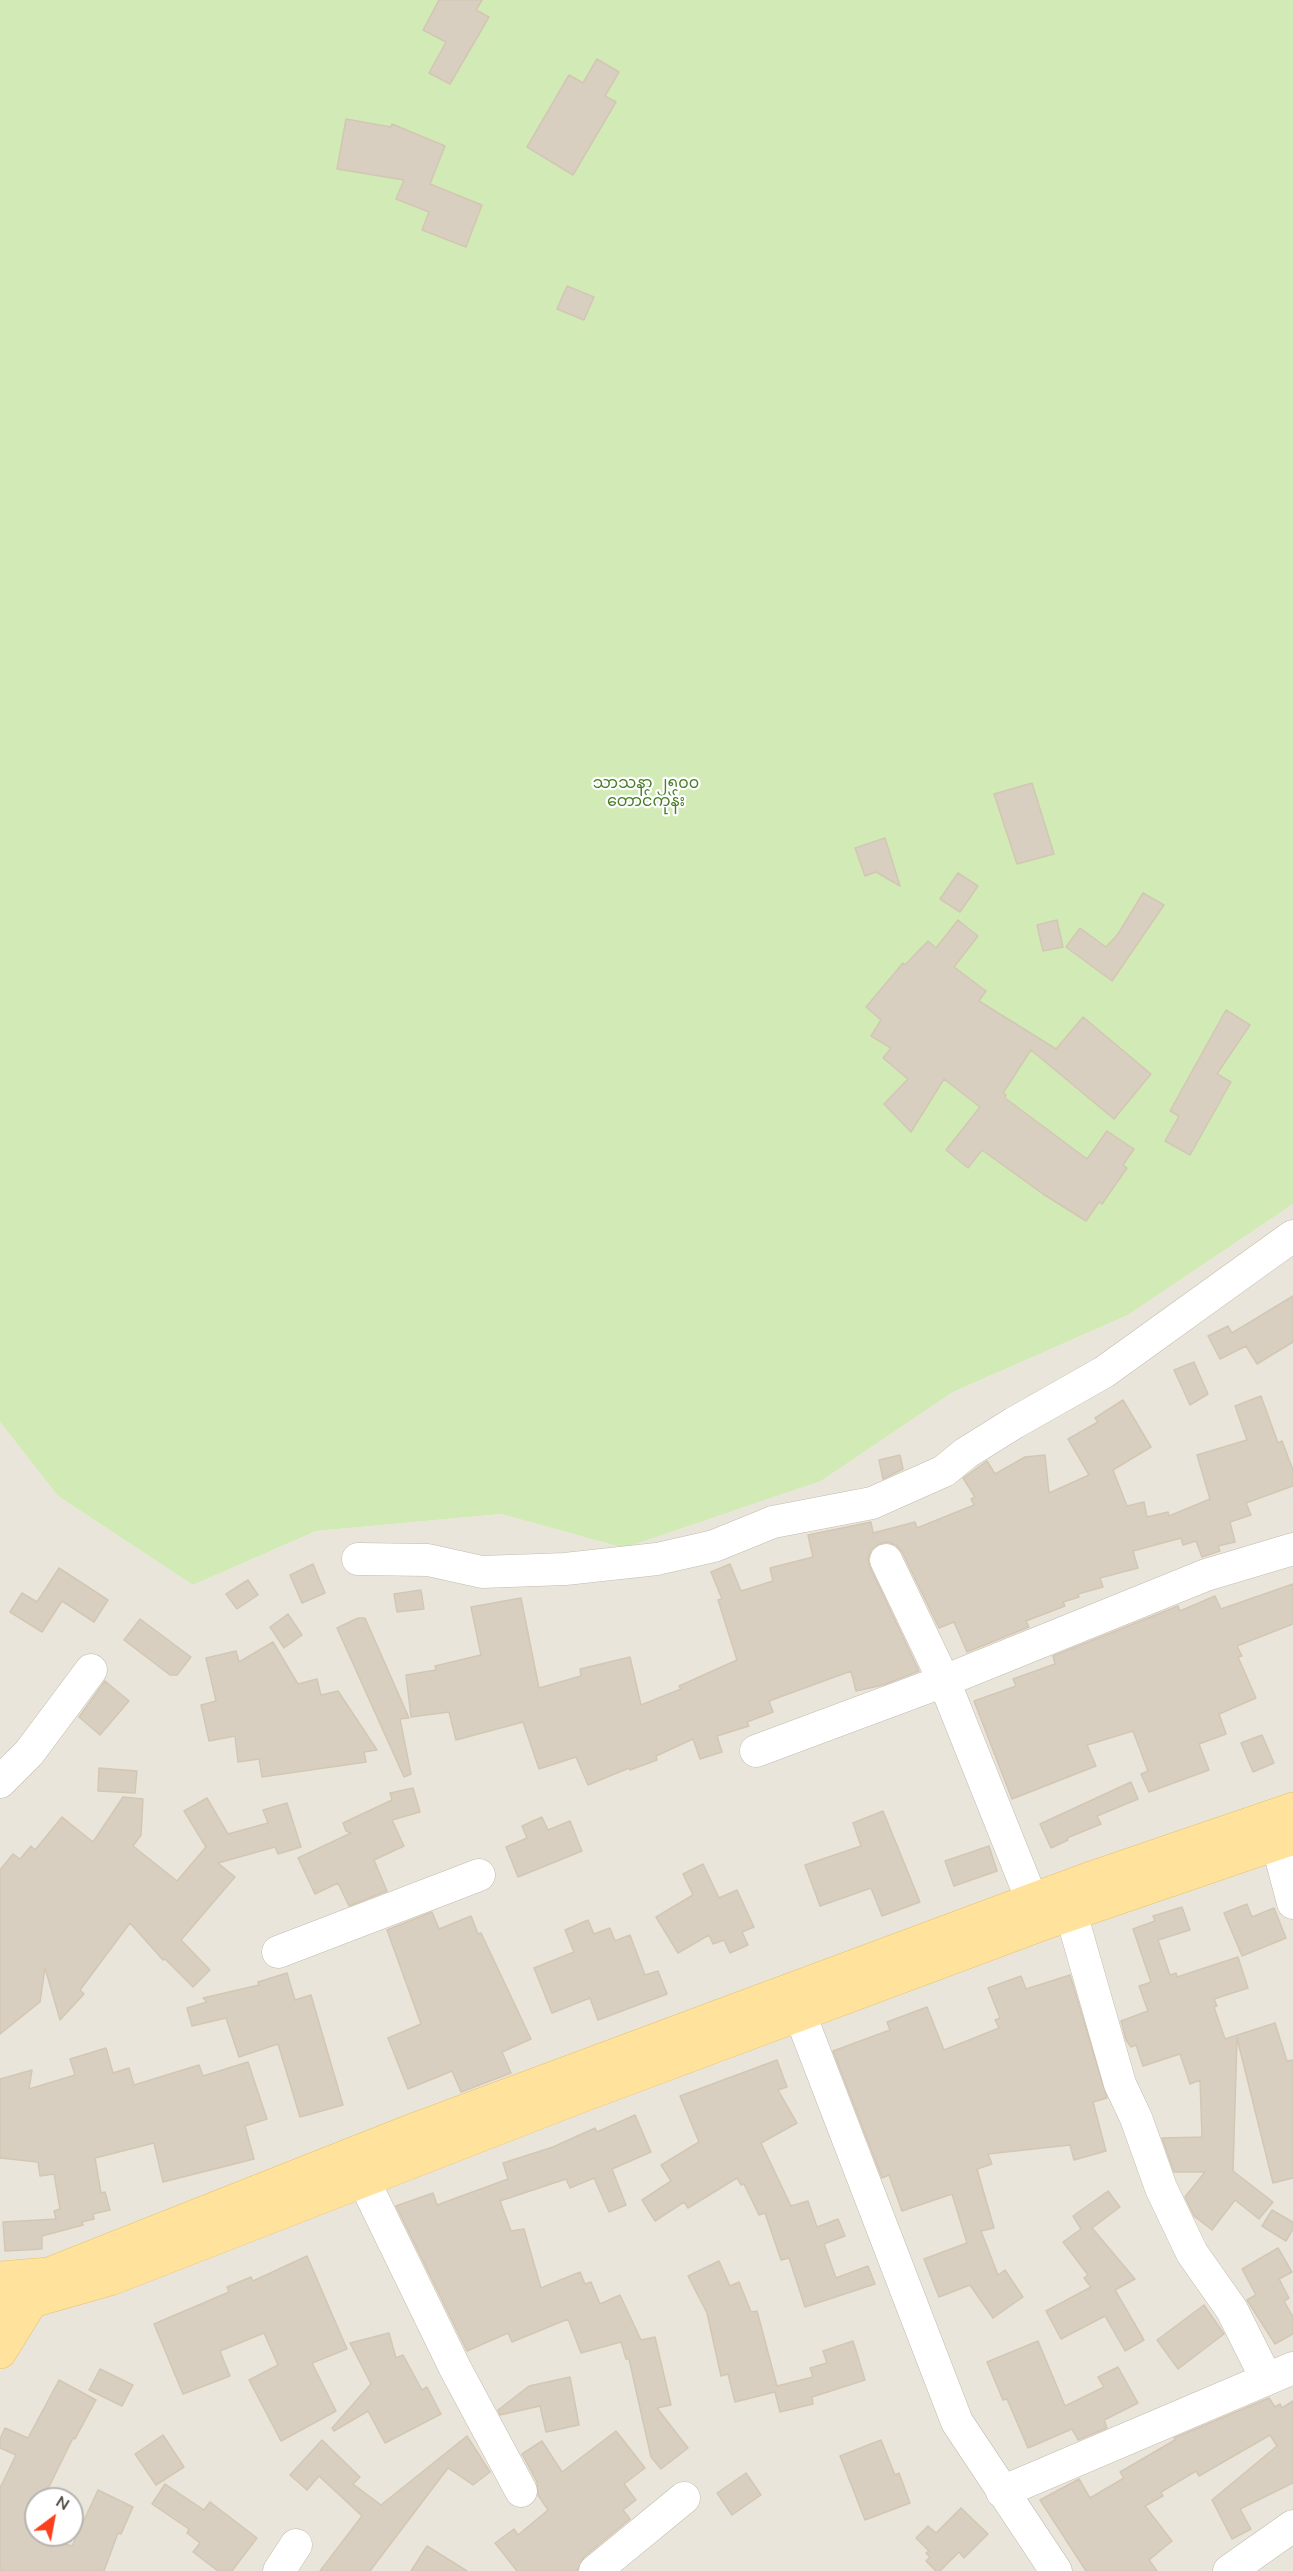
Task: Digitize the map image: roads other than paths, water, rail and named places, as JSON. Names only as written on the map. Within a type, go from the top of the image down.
[{"type":"main road","points":[[1048,1912],[1293,1809]]},
{"type":"main road","points":[[0,2278],[49,2274],[359,2167],[795,2002],[1048,1912],[1285,1840]]},
{"type":"main road","points":[[14,2302],[110,2279],[359,2167]]},
{"type":"main road","points":[[0,2352],[14,2302],[49,2274]]},
{"type":"street","points":[[358,1559],[428,1560],[482,1572],[565,1569],[657,1559],[714,1546],[773,1522],[872,1503],[944,1471],[1005,1429],[1104,1372],[1293,1236]]},
{"type":"street","points":[[756,1751],[944,1681],[1206,1575],[1293,1549]]},
{"type":"street","points":[[886,1560],[944,1681],[1048,1912],[1136,2118],[1161,2188],[1192,2253],[1280,2373],[1002,2492]]},
{"type":"street","points":[[0,1782],[29,1753],[91,1670]]},
{"type":"street","points":[[1285,1840],[1293,1903]]},
{"type":"street","points":[[278,1952],[479,1875]]},
{"type":"street","points":[[795,2002],[957,2422],[1056,2571]]},
{"type":"street","points":[[359,2167],[455,2368],[521,2491]]},
{"type":"street","points":[[595,2571],[684,2498]]},
{"type":"street","points":[[1229,2571],[1293,2526]]},
{"type":"park label","name":"သာသနာ ၂၅၀၀ တောင်ကုန်း","points":[[646,793]]}]
